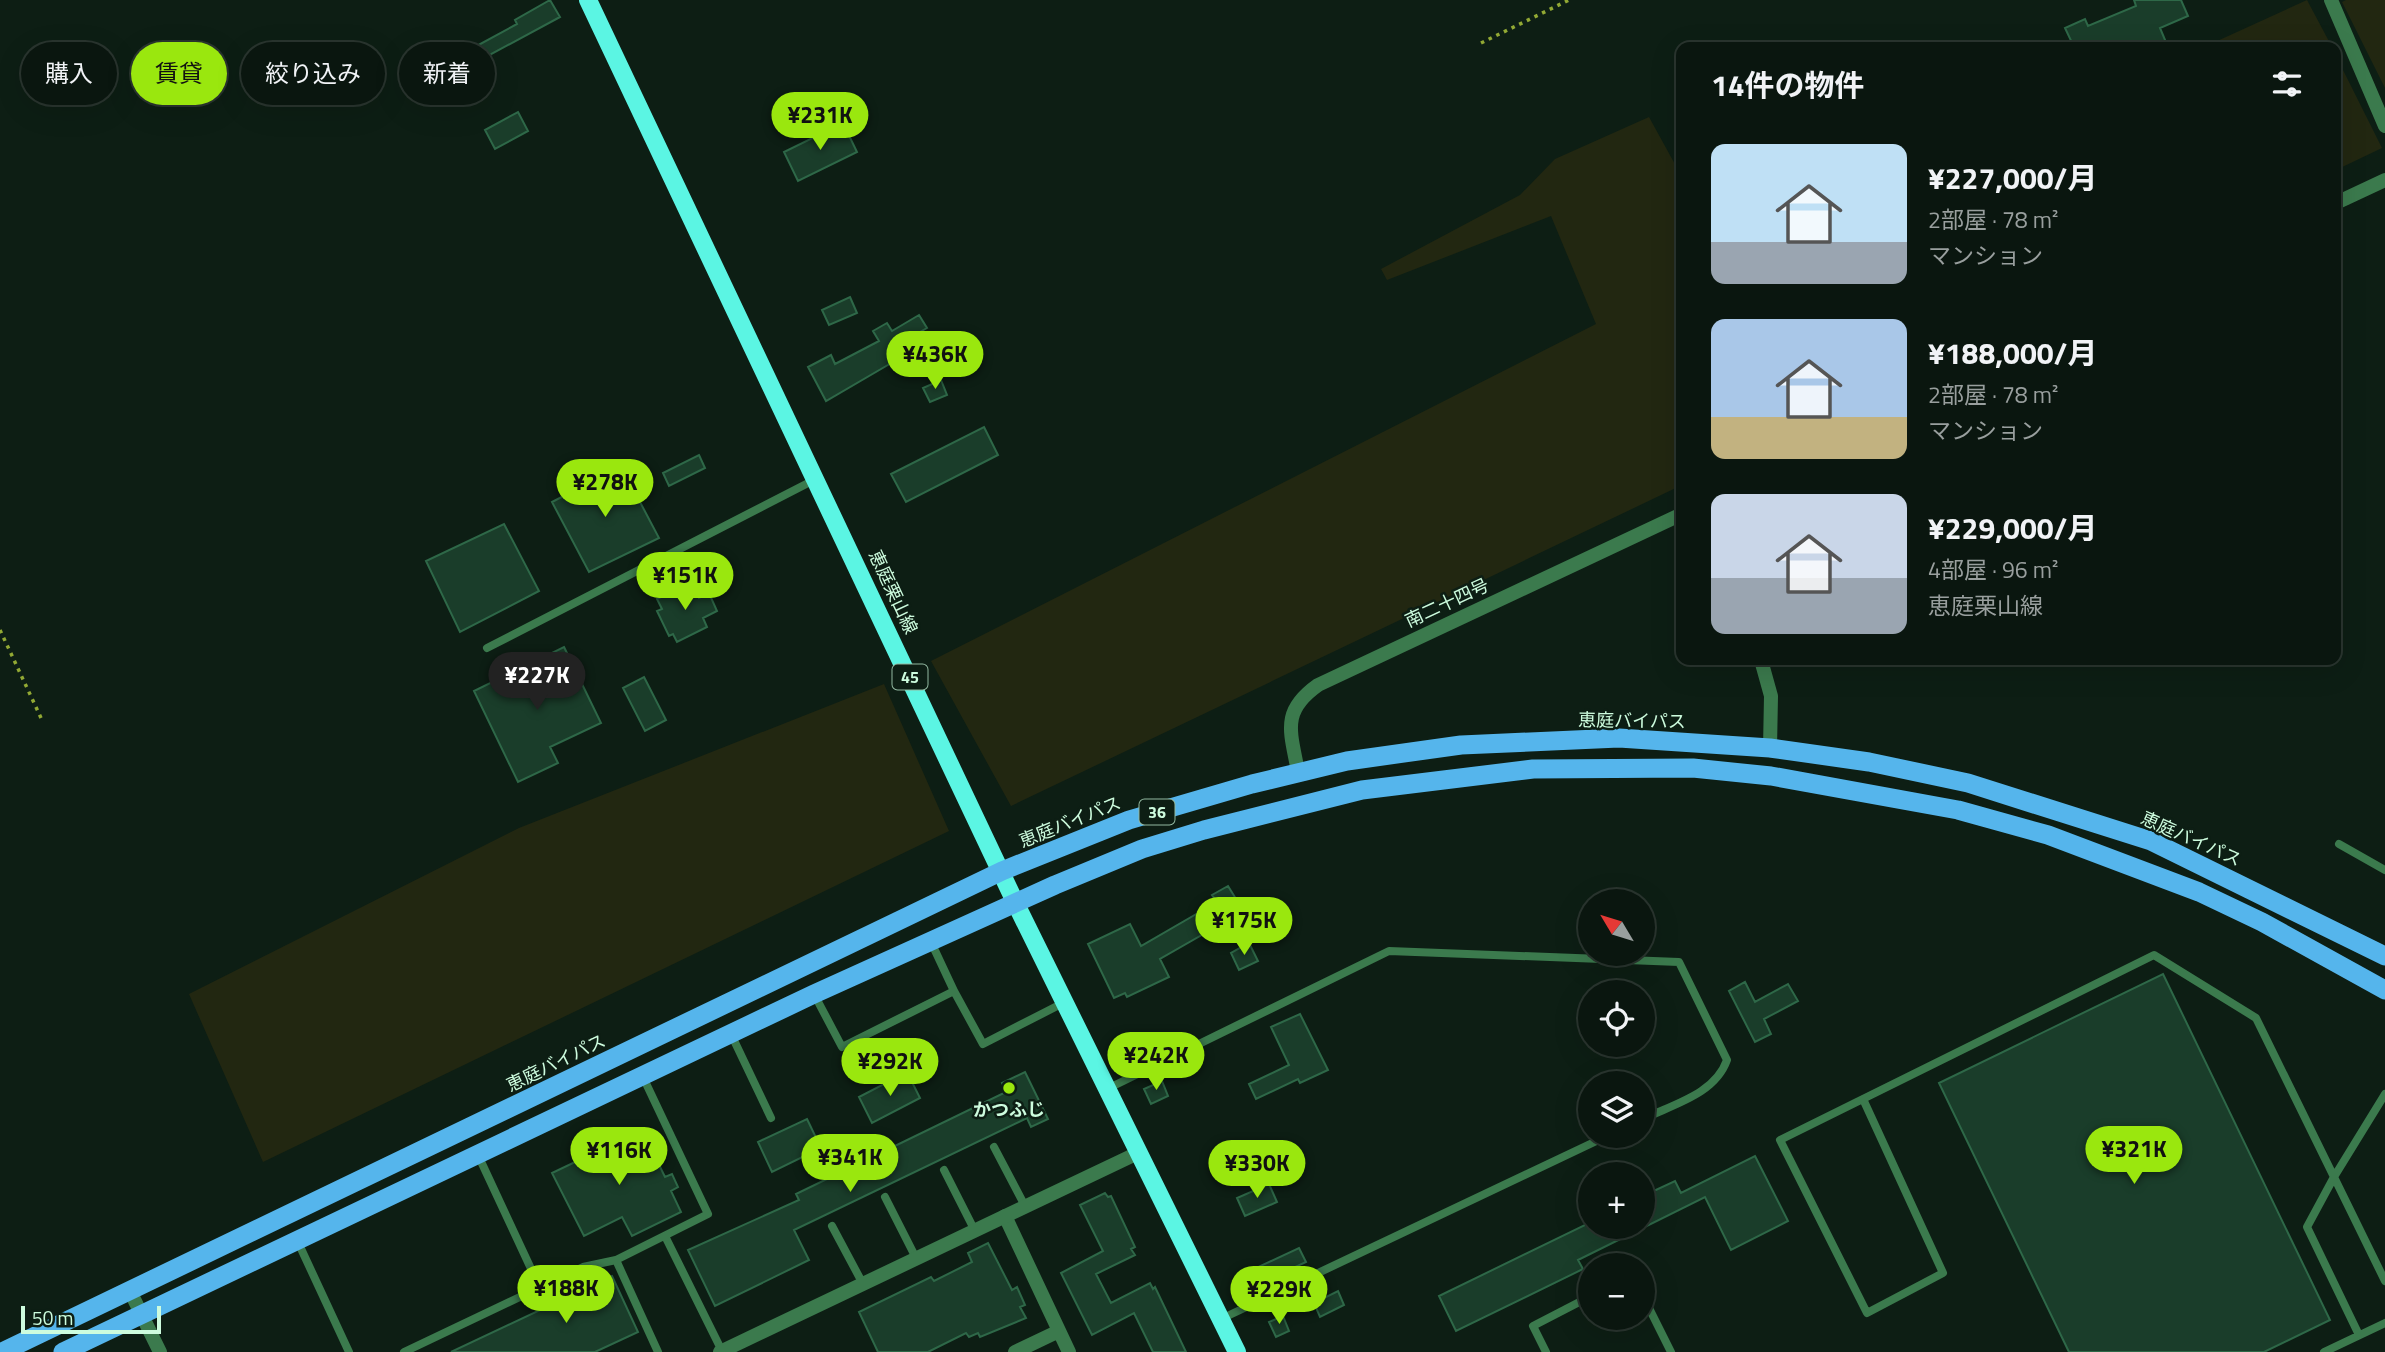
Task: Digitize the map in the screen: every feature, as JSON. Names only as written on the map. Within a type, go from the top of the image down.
[{"type":"highway","name":"恵庭バイパス","points":[[2,1352],[1002,871],[1129,820],[1298,772],[1347,761],[1461,745],[1619,738],[1770,748],[1869,762],[1968,783],[2151,841],[2385,956]]},
{"type":"highway","name":"36","points":[[63,1352],[814,994],[1143,849],[1204,830],[1362,790],[1533,769],[1693,768],[1771,776],[1958,810],[2048,835],[2199,892],[2262,922],[2385,990]]},
{"type":"main road","name":"恵庭栗山線","points":[[588,0],[1016,904],[1237,1352]]},
{"type":"street","points":[[2331,0],[2385,126]]},
{"type":"street","points":[[2341,201],[2385,180]]},
{"type":"street","name":"南二十四号","points":[[1298,772],[1289,720],[1296,705],[1318,685],[1676,517]]},
{"type":"street","points":[[1762,665],[1771,696],[1770,748]]},
{"type":"street","points":[[721,1351],[1140,1152]]},
{"type":"street","points":[[1005,1216],[1069,1352]]},
{"type":"street","points":[[130,1291],[160,1352]]},
{"type":"street","points":[[1015,1352],[1059,1331]]},
{"type":"lane","points":[[487,648],[816,479]]},
{"type":"lane","points":[[2339,844],[2385,870]]},
{"type":"lane","points":[[931,942],[982,1044],[1065,1002]]},
{"type":"lane","points":[[1109,1088],[1389,951],[1679,962],[1727,1060],[1722,1073],[1712,1086],[1655,1113]]},
{"type":"lane","points":[[1863,1099],[1943,1273],[1867,1313],[1780,1140],[2154,955],[2256,1018],[2385,1281]]},
{"type":"lane","points":[[814,994],[842,1047],[954,991]]},
{"type":"lane","points":[[731,1034],[771,1118]]},
{"type":"lane","points":[[404,1352],[583,1267],[616,1260],[708,1214],[643,1077]]},
{"type":"lane","points":[[2358,1335],[2307,1227],[2385,1094]]},
{"type":"lane","points":[[994,1147],[1025,1206]]},
{"type":"lane","points":[[1221,1319],[1582,1148]]},
{"type":"lane","points":[[478,1156],[540,1287]]},
{"type":"lane","points":[[944,1170],[975,1231]]},
{"type":"lane","points":[[885,1197],[916,1258]]},
{"type":"lane","points":[[832,1226],[863,1284]]},
{"type":"lane","points":[[665,1236],[721,1351]]},
{"type":"lane","points":[[297,1240],[349,1352]]},
{"type":"lane","points":[[616,1260],[658,1352]]},
{"type":"lane","points":[[1546,1352],[1533,1326],[1578,1303]]},
{"type":"lane","points":[[1655,1320],[1671,1352]]},
{"type":"lane","points":[[2324,1352],[2385,1323]]},
{"type":"path","points":[[1481,43],[1569,0]]},
{"type":"path","points":[[0,630],[42,720]]},
{"type":"green space","points":[[2307,0],[2329,42],[2215,42]]},
{"type":"green space","points":[[2385,0],[2385,88],[2342,2]]},
{"type":"green space","points":[[2341,66],[2382,148],[2341,168]]},
{"type":"green space","points":[[1649,117],[1676,166],[1676,488],[1011,806],[931,661],[1596,324],[1551,216],[1387,280],[1381,269],[1520,195],[1555,159]]},
{"type":"green space","points":[[884,684],[949,831],[263,1162],[189,994],[519,828]]},
{"type":"building","points":[[550,0],[560,17],[495,52],[495,42],[484,42],[517,24],[515,20]]},
{"type":"building","points":[[2134,0],[2181,0],[2188,16],[2160,28],[2166,42],[2072,42],[2065,28],[2085,19],[2088,26],[2136,6]]},
{"type":"building","points":[[518,112],[528,131],[495,149],[485,130]]},
{"type":"building","points":[[843,123],[857,152],[798,181],[784,152]]},
{"type":"building","points":[[850,297],[857,313],[829,325],[822,310]]},
{"type":"building","points":[[919,315],[927,328],[899,344],[905,355],[826,401],[808,367],[831,355],[835,364],[879,341],[873,331],[887,323],[892,331]]},
{"type":"building","points":[[941,380],[947,395],[930,402],[923,388]]},
{"type":"building","points":[[984,427],[998,455],[906,502],[891,474]]},
{"type":"building","points":[[699,455],[705,468],[669,486],[663,473]]},
{"type":"building","points":[[621,466],[659,538],[589,572],[552,502]]},
{"type":"building","points":[[504,524],[539,591],[460,632],[426,561]]},
{"type":"building","points":[[687,584],[693,597],[697,594],[699,598],[709,593],[717,611],[703,618],[707,627],[677,642],[673,634],[669,636],[657,611],[662,609],[657,599]]},
{"type":"building","points":[[564,647],[601,723],[550,747],[558,763],[518,782],[474,691]]},
{"type":"building","points":[[644,677],[666,720],[645,731],[623,688]]},
{"type":"building","points":[[1228,886],[1254,928],[1238,938],[1228,920],[1160,959],[1169,977],[1127,997],[1125,993],[1114,998],[1088,944],[1130,924],[1141,946],[1217,902],[1212,895]]},
{"type":"building","points":[[1249,943],[1258,961],[1239,970],[1231,953]]},
{"type":"building","points":[[2163,974],[2330,1320],[2264,1352],[2069,1352],[1939,1083]]},
{"type":"building","points":[[1745,982],[1755,1002],[1788,984],[1798,1001],[1764,1019],[1771,1034],[1755,1042],[1729,991]]},
{"type":"building","points":[[1300,1014],[1328,1070],[1300,1083],[1298,1079],[1256,1099],[1249,1084],[1289,1065],[1271,1027]]},
{"type":"building","points":[[907,1072],[920,1098],[872,1123],[859,1097]]},
{"type":"building","points":[[1025,1072],[1048,1119],[1031,1127],[1027,1118],[794,1230],[809,1260],[715,1306],[688,1250],[799,1200],[796,1194],[1006,1092],[1002,1083]]},
{"type":"building","points":[[1162,1081],[1168,1096],[1151,1104],[1144,1089]]},
{"type":"building","points":[[807,1119],[821,1148],[772,1172],[758,1142]]},
{"type":"building","points":[[642,1130],[665,1177],[672,1174],[678,1187],[671,1191],[681,1212],[632,1236],[622,1217],[584,1236],[552,1173]]},
{"type":"building","points":[[1755,1156],[1788,1221],[1731,1250],[1705,1197],[1655,1222],[1655,1190],[1675,1181],[1681,1193]]},
{"type":"building","points":[[1269,1184],[1277,1202],[1245,1216],[1237,1198]]},
{"type":"building","points":[[1105,1193],[1108,1197],[1111,1196],[1135,1247],[1131,1249],[1135,1255],[1096,1274],[1111,1303],[1150,1283],[1153,1289],[1155,1287],[1186,1352],[1153,1352],[1134,1313],[1092,1335],[1061,1273],[1103,1251],[1080,1205]]},
{"type":"building","points":[[1578,1228],[1578,1239],[1620,1239],[1592,1253],[1578,1253],[1578,1271],[1456,1331],[1439,1296]]},
{"type":"building","points":[[988,1243],[1012,1290],[1017,1287],[1025,1305],[1020,1307],[1026,1318],[980,1337],[978,1333],[969,1337],[966,1333],[928,1352],[878,1352],[859,1312],[931,1277],[934,1281],[972,1262],[968,1253]]},
{"type":"building","points":[[1299,1248],[1306,1262],[1246,1290],[1239,1276]]},
{"type":"building","points":[[612,1276],[638,1332],[595,1352],[451,1352]]},
{"type":"building","points":[[1338,1291],[1344,1305],[1320,1317],[1314,1303]]},
{"type":"building","points":[[1283,1316],[1289,1331],[1276,1337],[1269,1322]]},
{"type":"place","name":"かつふじ","points":[[1009,1088]]}]
